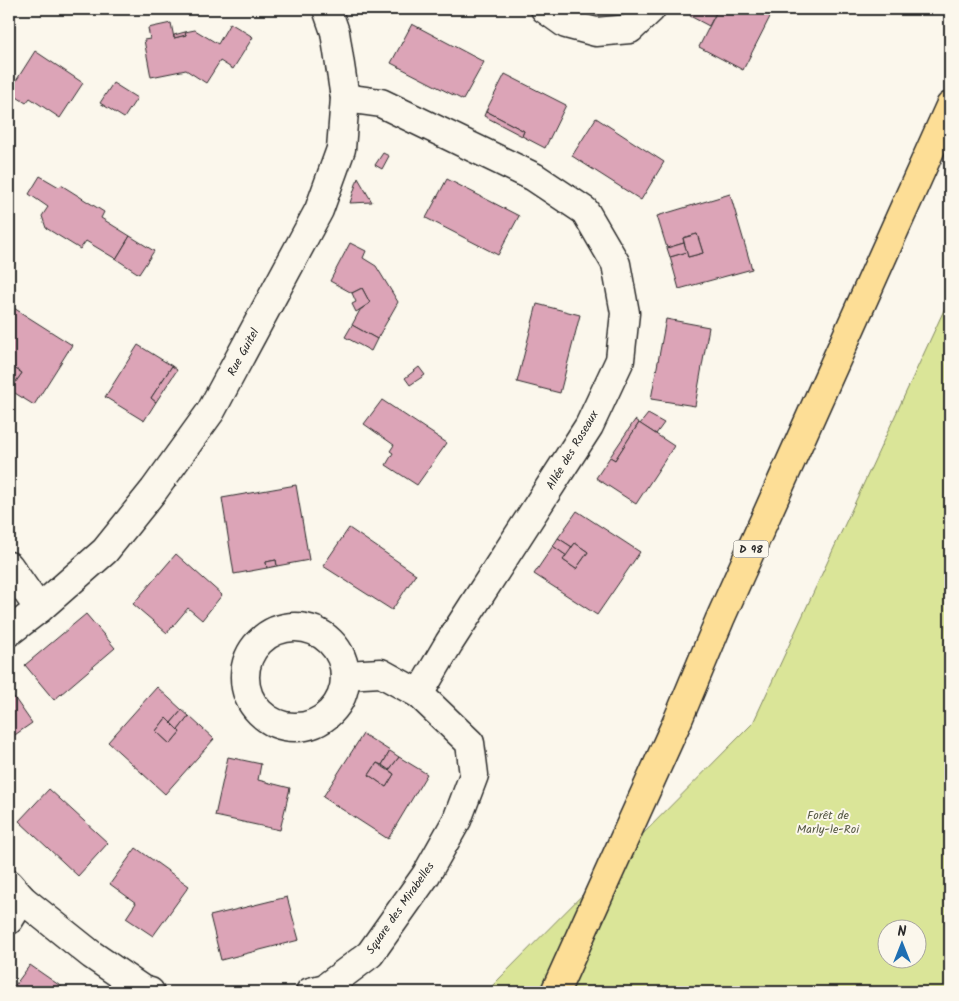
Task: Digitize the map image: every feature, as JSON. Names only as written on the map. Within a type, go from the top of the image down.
[{"type":"main road","name":"D 98","points":[[555,992],[950,106]]},
{"type":"street","name":"Rue Guitel","points":[[9,632],[39,609],[105,551],[154,490],[211,411],[319,210],[341,149],[345,98],[336,32],[328,9]]},
{"type":"street","points":[[545,9],[566,24],[596,32],[630,29],[651,9]]},
{"type":"street","name":"Allée des Roseaux","points":[[345,98],[381,104],[534,177],[585,211],[616,264],[625,313],[620,360],[589,426],[419,694]]},
{"type":"street","points":[[9,566],[39,609]]},
{"type":"street","name":"Square des Mirabelles","points":[[310,992],[324,988],[370,954],[426,875],[457,820],[474,775],[470,743],[419,694],[381,673],[345,674]]},
{"type":"street","points":[[13,901],[143,990],[150,992]]},
{"type":"green space","name":"Forêt de Marly-le-Roi","points":[[950,297],[950,992],[486,992],[753,723]]},
{"type":"building","points":[[694,9],[718,9],[709,26],[690,16]]},
{"type":"building","points":[[718,9],[774,9],[743,70],[699,47]]},
{"type":"building","points":[[171,23],[174,38],[186,35],[185,32],[195,30],[218,44],[230,23],[253,37],[233,69],[220,61],[206,83],[186,70],[151,77],[144,40],[150,39],[148,28]]},
{"type":"building","points":[[412,24],[484,62],[463,100],[391,63]]},
{"type":"building","points":[[185,32],[186,35],[174,38],[174,35]]},
{"type":"building","points":[[35,51],[83,83],[60,118],[30,98],[26,103],[9,92]]},
{"type":"building","points":[[505,74],[566,105],[545,148],[522,136],[524,131],[486,111]]},
{"type":"building","points":[[113,83],[137,98],[124,118],[100,103]]},
{"type":"building","points":[[486,111],[524,131],[522,136],[484,116]]},
{"type":"building","points":[[596,118],[664,162],[641,200],[572,156]]},
{"type":"building","points":[[383,153],[389,156],[382,169],[375,165]]},
{"type":"building","points":[[40,176],[59,187],[61,185],[104,212],[101,218],[130,236],[116,259],[86,241],[80,249],[46,228],[42,216],[48,207],[29,194]]},
{"type":"building","points":[[358,178],[372,202],[350,203]]},
{"type":"building","points":[[447,179],[519,216],[498,255],[426,218]]},
{"type":"building","points":[[730,194],[752,269],[679,289],[670,257],[687,252],[688,257],[703,253],[697,234],[683,238],[684,243],[667,248],[657,216]]},
{"type":"building","points":[[697,234],[703,253],[688,257],[683,238]]},
{"type":"building","points":[[130,236],[154,251],[139,274],[116,259]]},
{"type":"building","points":[[350,243],[366,251],[363,258],[376,266],[398,302],[377,339],[352,325],[360,310],[370,303],[362,288],[352,293],[330,281]]},
{"type":"building","points":[[684,243],[687,252],[670,257],[667,248]]},
{"type":"building","points":[[362,288],[370,303],[356,312],[352,304],[356,302],[352,293]]},
{"type":"building","points":[[537,304],[580,315],[560,393],[517,382]]},
{"type":"building","points":[[9,305],[72,345],[34,405],[10,390],[22,373],[9,365]]},
{"type":"building","points":[[666,319],[709,327],[695,406],[651,399]]},
{"type":"building","points":[[352,325],[377,339],[371,351],[345,337]]},
{"type":"building","points":[[138,345],[172,366],[151,398],[156,402],[144,421],[105,397]]},
{"type":"building","points":[[9,365],[22,373],[10,390],[9,389]]},
{"type":"building","points":[[172,366],[177,370],[156,402],[151,398]]},
{"type":"building","points":[[419,367],[425,375],[410,385],[405,378]]},
{"type":"building","points":[[382,400],[447,443],[417,485],[386,465],[393,453],[390,451],[394,445],[364,424]]},
{"type":"building","points":[[648,414],[664,423],[656,434],[640,424]]},
{"type":"building","points":[[635,420],[639,423],[615,460],[610,457]]},
{"type":"building","points":[[639,423],[674,446],[636,504],[596,478],[610,457],[615,460]]},
{"type":"building","points":[[296,485],[309,560],[277,566],[276,560],[266,562],[267,568],[234,574],[222,498]]},
{"type":"building","points":[[577,511],[640,552],[597,615],[534,574],[553,546],[567,556],[563,560],[576,569],[588,552],[575,543],[572,547],[558,538]]},
{"type":"building","points":[[349,528],[416,574],[392,610],[323,566]]},
{"type":"building","points":[[558,538],[572,547],[567,556],[553,546]]},
{"type":"building","points":[[575,543],[588,552],[576,569],[563,560]]},
{"type":"building","points":[[176,554],[222,595],[202,620],[188,608],[167,633],[133,604]]},
{"type":"building","points":[[276,560],[277,566],[267,568],[266,562]]},
{"type":"building","points":[[86,614],[115,648],[54,700],[25,665]]},
{"type":"building","points":[[157,687],[182,710],[171,723],[166,718],[156,731],[170,744],[180,732],[178,730],[189,716],[214,739],[165,794],[108,742]]},
{"type":"building","points":[[9,690],[32,723],[9,739]]},
{"type":"building","points":[[182,710],[189,716],[178,730],[171,723]]},
{"type":"building","points":[[166,718],[180,732],[170,744],[156,731]]},
{"type":"building","points":[[363,734],[390,751],[382,765],[377,763],[369,775],[386,787],[394,774],[389,770],[399,757],[427,774],[388,839],[323,797]]},
{"type":"building","points":[[390,751],[399,757],[389,770],[382,765]]},
{"type":"building","points":[[228,757],[261,764],[258,780],[290,788],[280,830],[215,816]]},
{"type":"building","points":[[377,763],[394,774],[386,787],[369,775]]},
{"type":"building","points":[[49,789],[108,843],[78,876],[19,821]]},
{"type":"building","points":[[136,848],[189,886],[153,936],[126,918],[136,903],[110,884]]},
{"type":"building","points":[[287,897],[299,940],[221,960],[210,916]]},
{"type":"building","points":[[30,965],[69,992],[10,992]]}]
